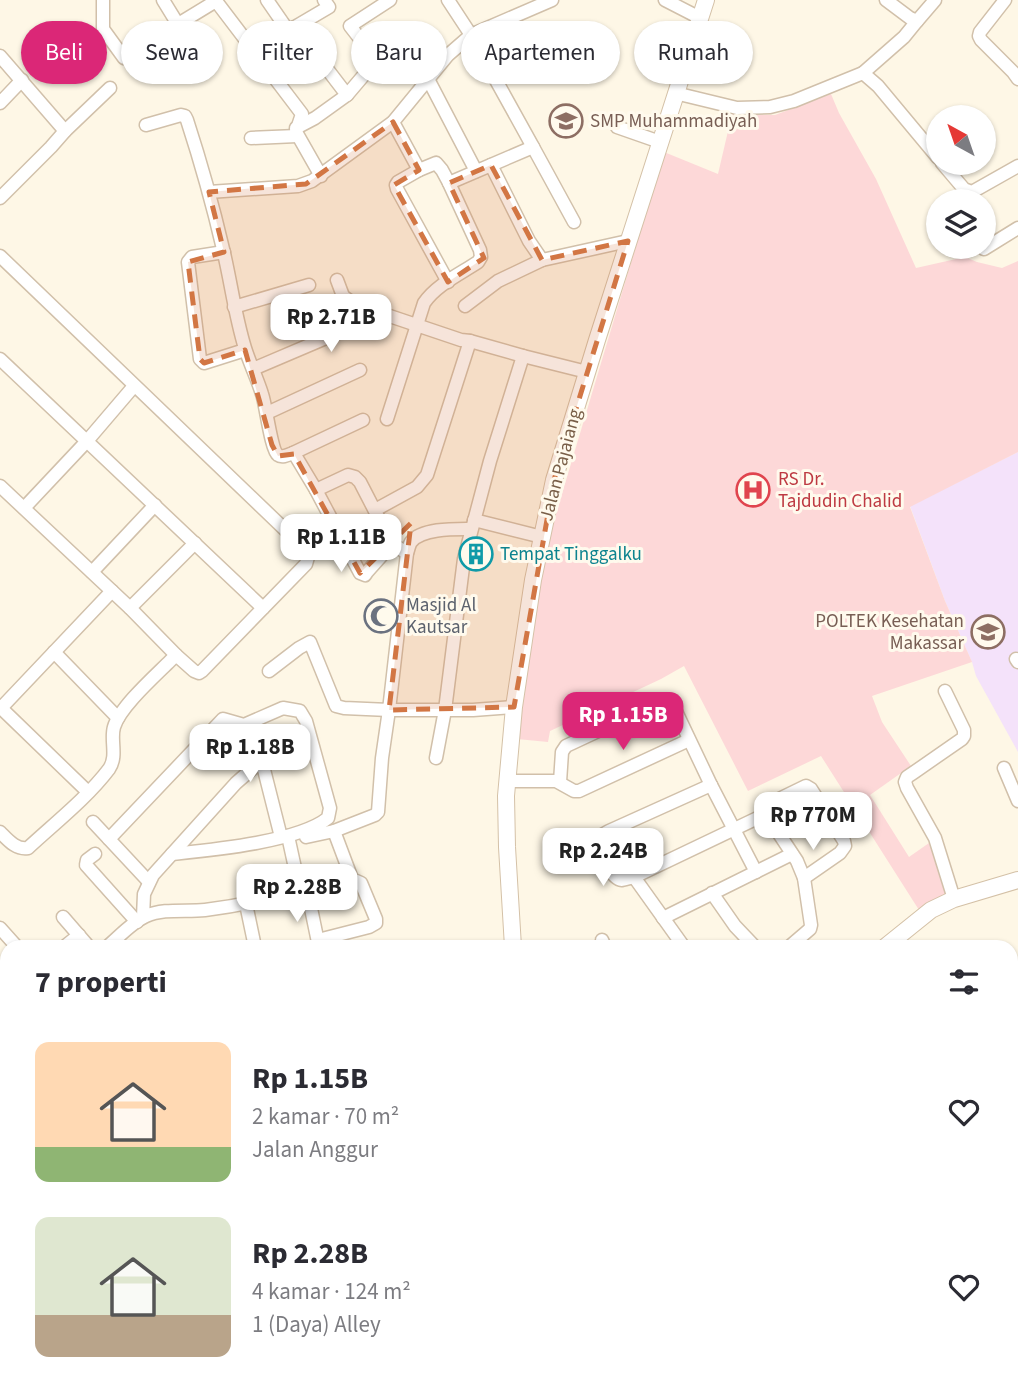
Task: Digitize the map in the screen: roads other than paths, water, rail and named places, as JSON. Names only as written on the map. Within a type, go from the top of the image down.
[{"type":"main road","name":"Jalan Pajaiang","points":[[513,940],[507,847],[508,782],[514,707],[533,580],[554,480],[706,0]]},
{"type":"main road","points":[[894,940],[931,910],[954,898],[1018,880]]},
{"type":"street","points":[[103,0],[103,29],[121,54]]},
{"type":"street","points":[[163,0],[177,21]]},
{"type":"street","points":[[267,0],[285,21]]},
{"type":"street","points":[[304,21],[329,7],[324,0]]},
{"type":"street","points":[[251,138],[297,132],[347,95],[375,62],[375,58],[350,26],[390,0]]},
{"type":"street","points":[[448,0],[462,21]]},
{"type":"street","points":[[502,21],[552,0]]},
{"type":"street","points":[[665,0],[700,18]]},
{"type":"street","points":[[886,0],[917,21]]},
{"type":"street","points":[[675,93],[737,108],[770,107],[794,101],[863,73],[904,37],[934,0]]},
{"type":"street","points":[[1005,0],[979,36],[1016,72]]},
{"type":"street","points":[[184,21],[216,1],[237,28]]},
{"type":"street","points":[[447,56],[461,43]]},
{"type":"street","points":[[0,56],[21,79]]},
{"type":"street","points":[[863,73],[878,86],[926,144]]},
{"type":"street","points":[[0,103],[21,81]]},
{"type":"street","points":[[337,83],[347,95]]},
{"type":"street","points":[[25,84],[65,131]]},
{"type":"street","points":[[280,84],[302,114],[297,132],[321,176]]},
{"type":"street","points":[[209,192],[306,184],[321,176],[393,122],[424,84]]},
{"type":"street","points":[[431,84],[476,171]]},
{"type":"street","points":[[498,84],[574,222]]},
{"type":"street","points":[[0,198],[110,88]]},
{"type":"street","points":[[146,125],[181,115],[185,117],[209,192],[234,307],[245,350],[267,413],[275,452],[283,457],[363,420]]},
{"type":"street","points":[[393,122],[419,170]]},
{"type":"street","points":[[617,127],[660,142]]},
{"type":"street","points":[[449,183],[533,147]]},
{"type":"street","points":[[387,419],[424,303],[429,296],[478,262],[481,254],[449,183],[436,163],[396,185],[448,282]]},
{"type":"street","points":[[491,165],[529,241],[542,260]]},
{"type":"street","points":[[952,175],[964,189],[972,192],[1018,166]]},
{"type":"street","points":[[996,242],[1018,228]]},
{"type":"street","points":[[465,306],[498,281],[542,260],[628,242]]},
{"type":"street","points":[[224,252],[192,257],[188,262],[200,359],[204,363],[245,350]]},
{"type":"street","points":[[0,256],[236,483],[308,557],[306,564],[200,673],[176,655],[131,608],[0,486]]},
{"type":"street","points":[[253,369],[349,327],[351,322],[346,300],[337,280]]},
{"type":"street","points":[[234,307],[309,285]]},
{"type":"street","points":[[346,300],[461,340],[587,372]]},
{"type":"street","points":[[375,510],[417,487],[427,475],[470,341]]},
{"type":"street","points":[[436,758],[445,710],[462,570],[490,461],[523,356]]},
{"type":"street","points":[[0,359],[263,608]]},
{"type":"street","points":[[267,413],[360,370]]},
{"type":"street","points":[[24,508],[134,386]]},
{"type":"street","points":[[293,453],[360,573],[363,575],[368,572],[392,544]]},
{"type":"street","points":[[316,490],[352,475],[360,482],[392,544],[407,553]]},
{"type":"street","points":[[92,572],[155,505]]},
{"type":"street","points":[[172,854],[334,831],[379,812],[382,758],[404,595],[407,553],[412,542],[428,533],[473,524],[542,537]]},
{"type":"street","points":[[131,608],[195,543]]},
{"type":"street","points":[[88,792],[1,708],[112,591]]},
{"type":"street","points":[[269,671],[310,642],[340,708],[473,710],[514,707]]},
{"type":"street","points":[[54,652],[118,718]]},
{"type":"street","points":[[0,832],[18,848],[28,848],[88,792],[112,763],[113,731],[118,718],[176,655]]},
{"type":"street","points":[[945,691],[964,730],[964,736],[913,773],[905,782],[935,838],[954,898]]},
{"type":"street","points":[[560,782],[562,752],[566,746],[665,700],[672,703],[756,872]]},
{"type":"street","points":[[108,839],[223,719],[239,725],[283,708],[300,711],[306,721],[330,808],[328,818],[286,838]]},
{"type":"street","points":[[252,722],[261,761],[318,940]]},
{"type":"street","points":[[508,782],[556,781],[574,792],[579,791],[689,740]]},
{"type":"street","points":[[140,920],[144,894],[161,865],[236,783],[261,761]]},
{"type":"street","points":[[1004,768],[1018,801]]},
{"type":"street","points":[[711,785],[609,831],[600,838],[600,849],[609,869],[617,878],[623,880],[634,877],[766,814]]},
{"type":"street","points":[[797,940],[811,925],[804,878],[765,808],[804,786],[809,787],[844,841],[844,850],[804,878]]},
{"type":"street","points":[[93,822],[149,882]]},
{"type":"street","points":[[331,940],[376,923],[361,883],[353,881],[351,877],[334,831]]},
{"type":"street","points":[[95,854],[87,860],[86,865],[140,920]]},
{"type":"street","points":[[663,918],[792,854]]},
{"type":"street","points":[[634,877],[679,940]]},
{"type":"street","points":[[116,940],[140,920],[164,911],[201,910],[246,904],[304,892]]},
{"type":"street","points":[[712,893],[748,940]]},
{"type":"street","points":[[246,904],[254,940]]},
{"type":"street","points":[[64,917],[83,940]]},
{"type":"street","points":[[73,940],[79,935]]},
{"type":"place","name":"SMP Muhammadiyah","points":[[566,121]]},
{"type":"place","name":"RS Dr. Tajdudin Chalid","points":[[753,490]]},
{"type":"place","name":"Tempat Tinggalku","points":[[476,554]]},
{"type":"place","name":"Masjid Al Kautsar","points":[[381,616]]},
{"type":"place","name":"POLTEK Kesehatan Makassar","points":[[988,632]]}]
